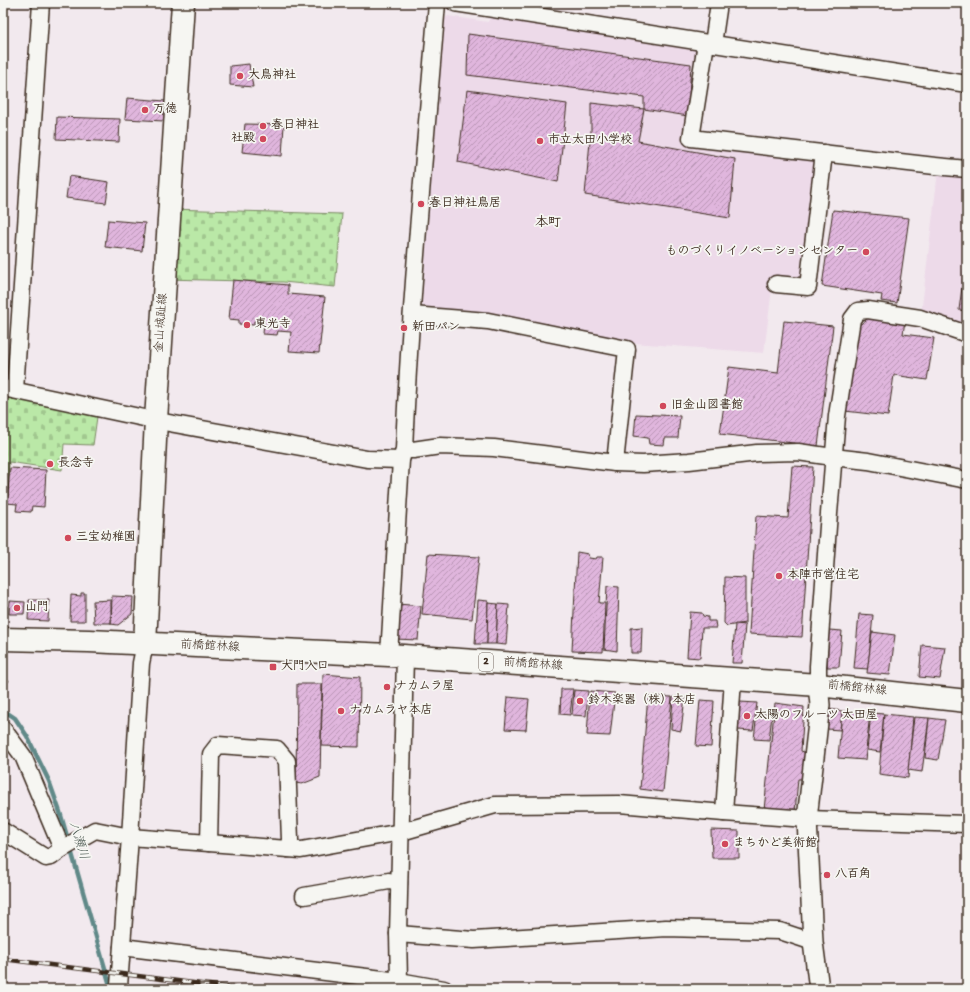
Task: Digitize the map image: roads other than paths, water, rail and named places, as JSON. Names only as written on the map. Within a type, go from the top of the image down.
[{"type":"main road","name":"金山城趾線","points":[[145,644],[156,420],[183,3]]},
{"type":"main road","name":"前橋館林線","points":[[3,639],[89,641],[397,656],[818,685],[967,701]]},
{"type":"street","points":[[41,3],[31,162],[22,268],[9,389],[156,420],[367,459],[403,455],[413,450],[440,446],[494,448],[615,463],[643,464],[690,461],[757,453],[798,452],[868,461],[967,480]]},
{"type":"street","points":[[398,981],[401,832],[397,656],[403,455],[407,377],[437,3]]},
{"type":"street","points":[[456,3],[967,84]]},
{"type":"street","points":[[719,3],[709,43],[690,138],[967,169]]},
{"type":"street","points":[[776,284],[808,287],[824,154]]},
{"type":"street","points":[[819,989],[813,942],[807,819],[820,705],[818,666],[838,400],[852,319],[858,311],[868,310],[920,318],[967,334]]},
{"type":"street","points":[[412,315],[488,321],[627,349],[615,463]]},
{"type":"street","points":[[119,989],[141,663],[145,644]]},
{"type":"street","points":[[724,813],[732,679]]},
{"type":"street","points":[[3,729],[23,756],[62,849]]},
{"type":"street","points":[[209,843],[211,754],[218,745],[277,749],[287,760],[290,840],[288,849]]},
{"type":"street","points":[[3,831],[46,858],[51,857],[62,849],[101,831],[130,837],[301,850],[401,832],[495,805],[619,804],[807,819],[967,824]]},
{"type":"street","points":[[304,896],[389,881],[399,882]]},
{"type":"street","points":[[398,934],[474,940],[666,928],[780,931],[813,942]]},
{"type":"street","points":[[122,947],[398,981],[444,989]]},
{"type":"waterway","name":"八瀬川","points":[[3,710],[15,718],[27,736],[49,781],[60,812],[111,989]]},
{"type":"railway","points":[[3,959],[241,989]]},
{"type":"place","name":"大鳥神社","points":[[240,76]]},
{"type":"place","name":"万徳","points":[[145,110]]},
{"type":"place","name":"春日神社","points":[[263,126]]},
{"type":"place","name":"社殿","points":[[263,139]]},
{"type":"place","name":"市立太田小学校","points":[[540,141]]},
{"type":"place","name":"春日神社鳥居","points":[[421,204]]},
{"type":"place","name":"ものづくりイノベーションセンター","points":[[866,252]]},
{"type":"place","name":"東光寺","points":[[247,325]]},
{"type":"place","name":"新田パン","points":[[404,328]]},
{"type":"place","name":"旧金山図書館","points":[[663,406]]},
{"type":"place","name":"長念寺","points":[[50,464]]},
{"type":"place","name":"三宝幼稚園","points":[[68,538]]},
{"type":"place","name":"本陣市営住宅","points":[[779,576]]},
{"type":"place","name":"山門","points":[[17,608]]},
{"type":"place","name":"大門入口","points":[[273,667]]},
{"type":"place","name":"ナカムラ屋","points":[[387,687]]},
{"type":"place","name":"鈴木楽器（株）本店","points":[[580,701]]},
{"type":"place","name":"ナカムラヤ本店","points":[[341,711]]},
{"type":"place","name":"太陽のフルーツ 太田屋","points":[[747,716]]},
{"type":"place","name":"まちかど美術館","points":[[725,844]]},
{"type":"place","name":"八百角","points":[[827,875]]},
{"type":"district","name":"本町","points":[[548,223]]}]
